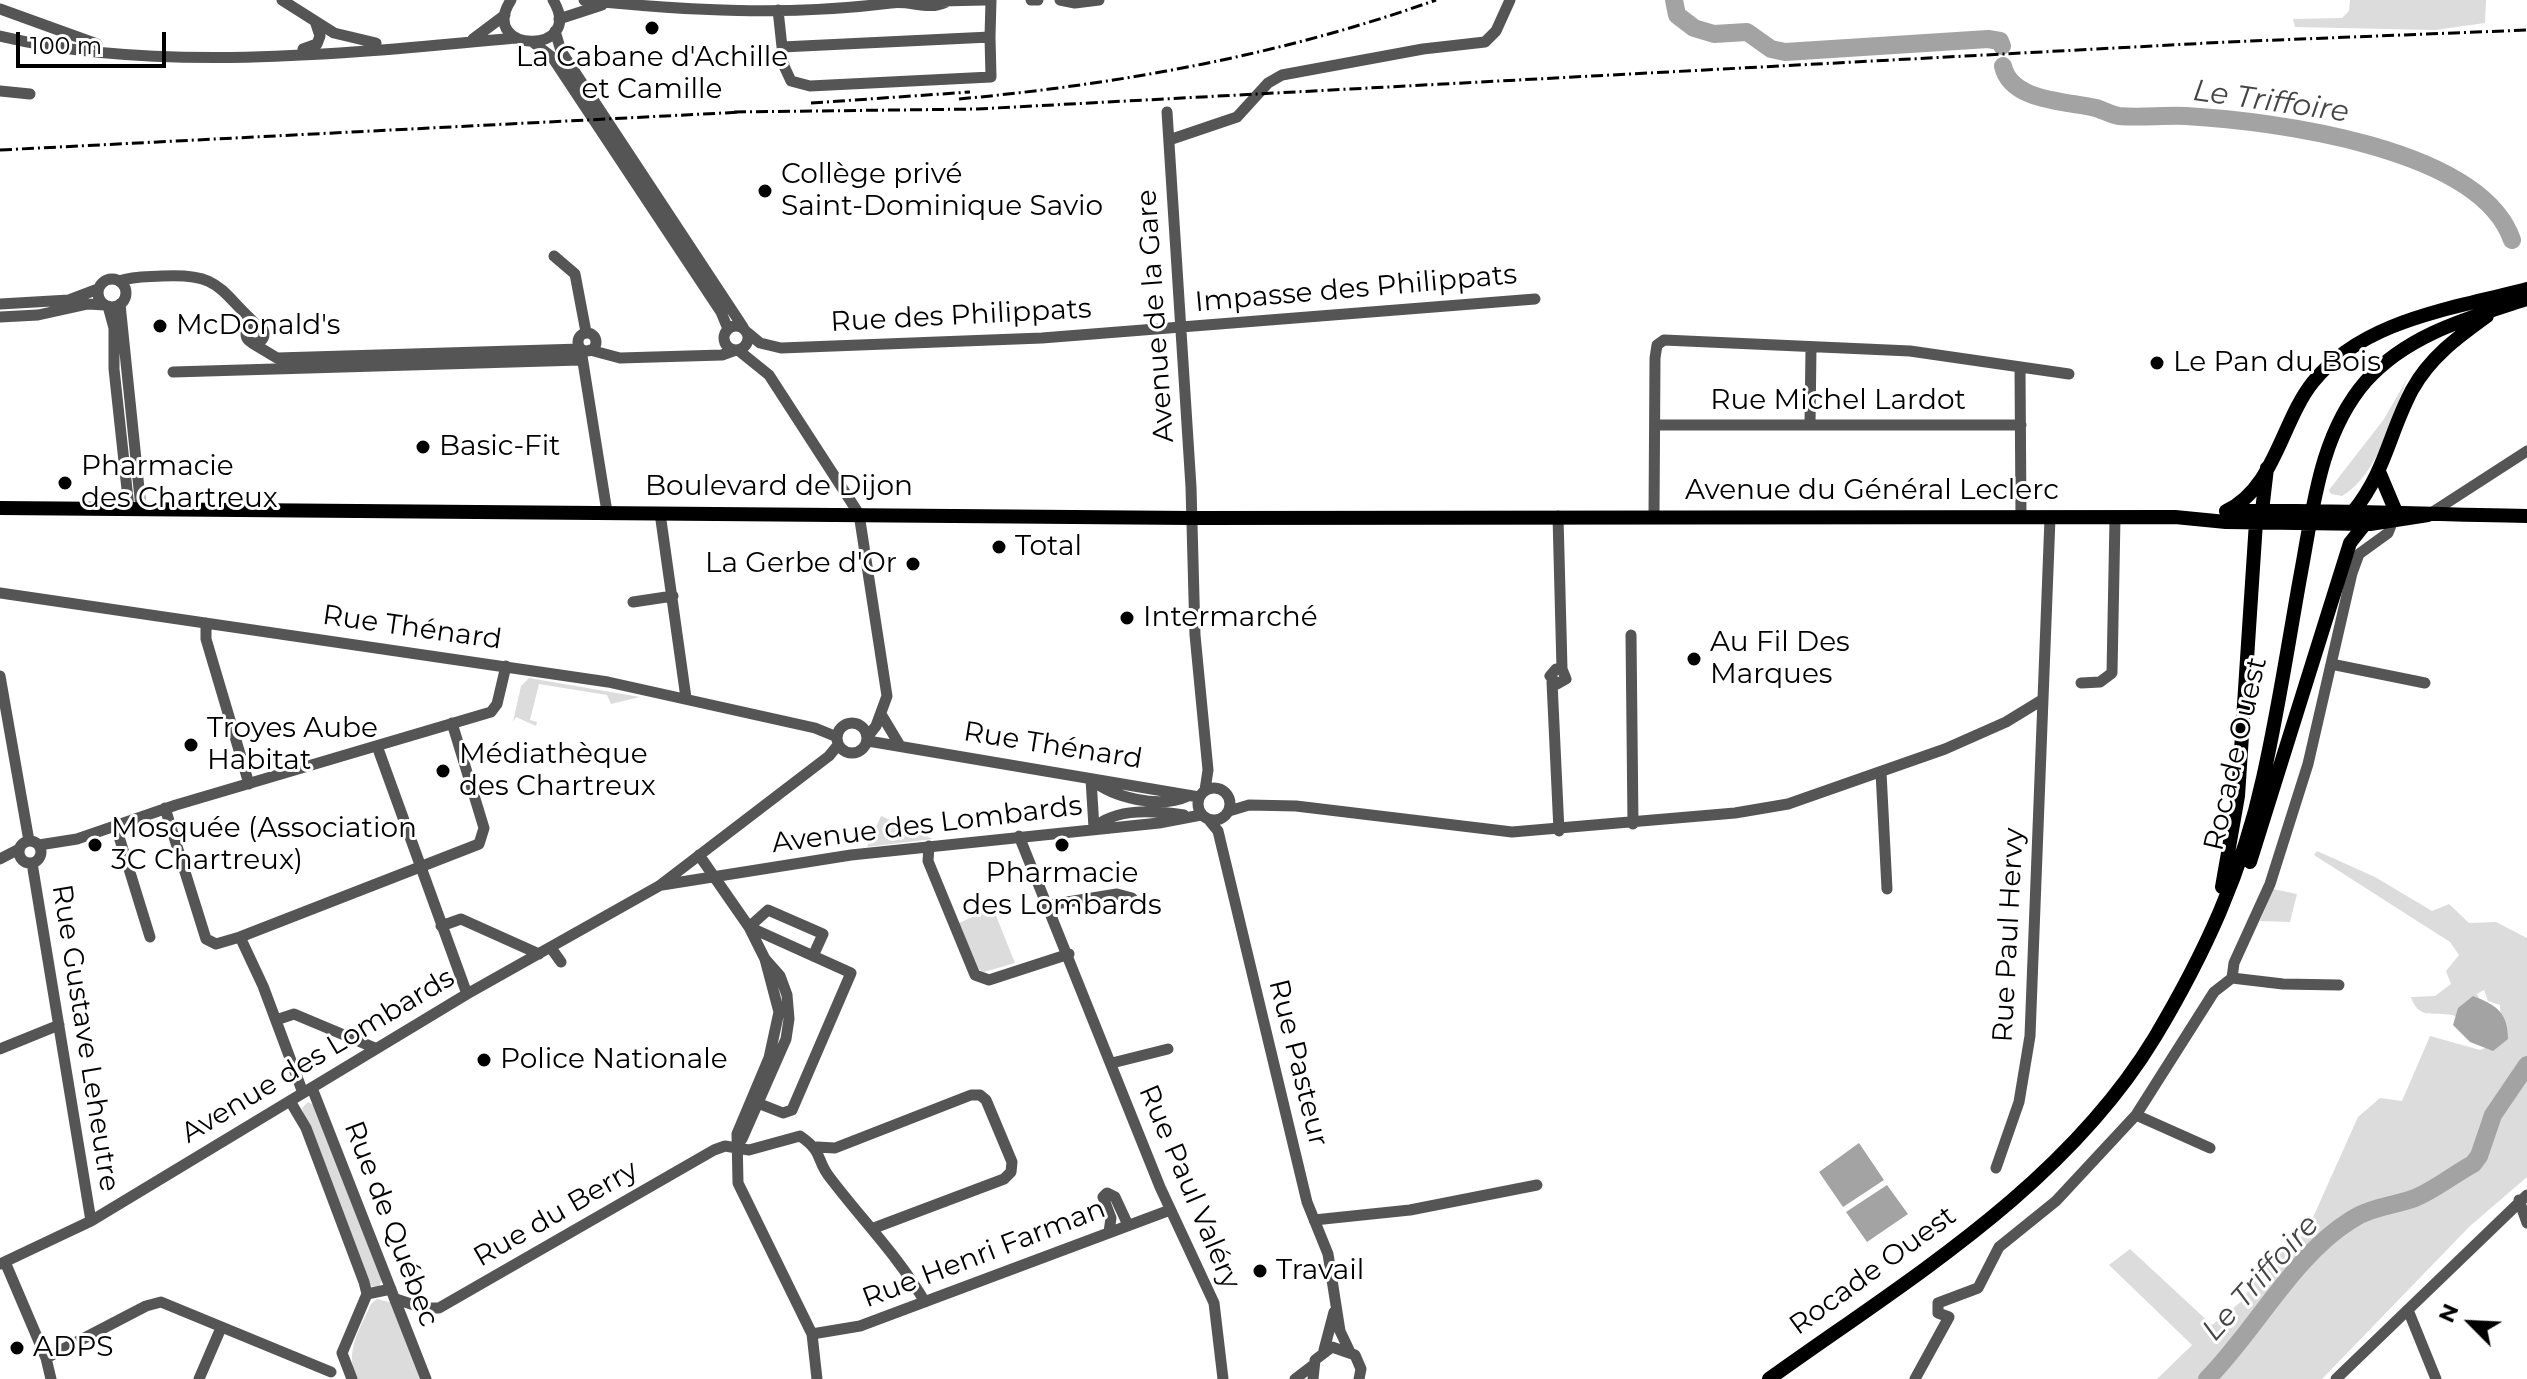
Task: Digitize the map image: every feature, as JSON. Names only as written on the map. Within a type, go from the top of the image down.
[{"type":"main road","points":[[2226,511],[2245,500],[2267,468],[2306,391],[2335,360],[2360,341],[2400,324],[2527,289]]},
{"type":"main road","name":"Rocade Ouest","points":[[1769,1379],[1973,1231],[2021,1192],[2073,1142],[2117,1091],[2153,1040],[2217,925],[2250,832],[2319,480],[2339,420],[2359,390],[2389,358],[2421,338],[2527,299]]},
{"type":"main road","points":[[2336,518],[2355,509],[2380,474],[2404,408],[2425,370],[2460,336],[2497,309]]},
{"type":"main road","points":[[2191,974],[2218,905],[2235,821],[2259,516],[2267,468]]},
{"type":"main road","points":[[2380,474],[2394,517]]},
{"type":"main road","name":"Boulevard de Dijon","points":[[0,508],[1192,518],[1558,516]]},
{"type":"main road","points":[[2355,509],[2394,517]]},
{"type":"main road","name":"Avenue du Général Leclerc","points":[[2186,518],[2226,511],[2259,516]]},
{"type":"main road","points":[[2259,516],[2336,518],[2365,524],[2394,517],[2428,515],[2527,516]]},
{"type":"main road","name":"Avenue du Général Leclerc","points":[[1558,516],[2259,516]]},
{"type":"main road","points":[[2336,518],[2350,543]]},
{"type":"main road","points":[[2217,925],[2235,901],[2267,814],[2350,543],[2365,524]]},
{"type":"street","points":[[282,0],[316,24],[355,40],[400,47]]},
{"type":"street","points":[[553,0],[559,19],[555,31],[561,51],[746,333],[859,514],[887,696],[860,752],[841,741]]},
{"type":"street","points":[[584,0],[700,11],[853,9],[892,3],[939,6],[946,2]]},
{"type":"street","points":[[838,8],[876,0]]},
{"type":"street","points":[[778,10],[784,66],[791,81],[810,86],[991,77],[988,0],[920,0]]},
{"type":"street","points":[[1031,0],[1038,0]]},
{"type":"street","points":[[1060,0],[1075,3],[1099,0]]},
{"type":"street","points":[[1169,140],[1237,117],[1268,83],[1282,75],[1423,49],[1485,42],[1496,31],[1510,0]]},
{"type":"street","points":[[559,19],[590,7],[614,3]]},
{"type":"street","points":[[508,5],[510,32],[516,38]]},
{"type":"street","points":[[469,41],[490,29],[508,5]]},
{"type":"street","points":[[0,9],[92,46],[112,46]]},
{"type":"street","points":[[291,53],[317,44],[320,36],[316,24]]},
{"type":"street","points":[[534,43],[555,31]]},
{"type":"street","points":[[0,36],[206,56],[516,38],[534,43],[552,57],[725,317],[726,345],[768,371]]},
{"type":"street","points":[[782,47],[990,37]]},
{"type":"street","points":[[0,91],[30,94]]},
{"type":"street","name":"Avenue de la Gare","points":[[1167,112],[1182,327],[1195,635],[1208,770]]},
{"type":"street","points":[[554,256],[575,274],[607,512]]},
{"type":"street","points":[[135,508],[111,305],[122,286],[133,276],[204,277],[263,328],[277,351],[291,356]]},
{"type":"street","points":[[0,304],[69,300],[98,289],[106,280],[122,286]]},
{"type":"street","points":[[98,289],[99,298],[111,305]]},
{"type":"street","points":[[230,297],[249,338],[277,358],[585,345],[609,348],[632,356],[722,355],[737,350],[746,333]]},
{"type":"street","name":"Impasse des Philippats","points":[[1182,327],[1535,299]]},
{"type":"street","points":[[0,317],[38,315],[88,304],[111,305]]},
{"type":"street","points":[[249,338],[256,324]]},
{"type":"street","name":"Rue des Philippats","points":[[746,333],[760,343],[781,348],[1042,338],[1182,327]]},
{"type":"street","points":[[702,354],[726,332],[746,333]]},
{"type":"street","points":[[249,338],[262,340],[265,335]]},
{"type":"street","points":[[1654,516],[1655,358],[1657,345],[1664,340],[1910,351],[2069,374]]},
{"type":"street","points":[[173,372],[585,345]]},
{"type":"street","points":[[768,371],[766,360],[781,348]]},
{"type":"street","points":[[1810,425],[1811,348]]},
{"type":"street","points":[[2020,367],[2021,518]]},
{"type":"street","name":"Rue Michel Lardot","points":[[1655,425],[2021,425]]},
{"type":"street","points":[[2428,515],[2527,451]]},
{"type":"street","points":[[660,513],[686,698]]},
{"type":"street","points":[[1558,516],[1562,669],[1552,671],[1552,682],[1559,831]]},
{"type":"street","points":[[1915,1379],[1949,1317],[1938,1313],[1935,1307],[1947,1298],[1978,1288],[1999,1247],[2056,1201],[2136,1115],[2214,992],[2232,978],[2234,963],[2270,884],[2291,822],[2359,554],[2388,533],[2394,517]]},
{"type":"street","name":"Rue Paul Hervy","points":[[1996,1168],[2019,1102],[2030,1036],[2050,518]]},
{"type":"street","points":[[2081,683],[2100,682],[2112,673],[2115,518]]},
{"type":"street","name":"Rue Thénard","points":[[0,593],[506,666],[686,698],[818,729],[841,741],[847,723],[861,725]]},
{"type":"street","points":[[633,602],[673,596]]},
{"type":"street","points":[[206,623],[206,639],[249,784]]},
{"type":"street","points":[[1631,635],[1633,824]]},
{"type":"street","points":[[2331,664],[2425,683]]},
{"type":"street","points":[[0,861],[116,827],[165,808],[491,712],[497,704],[506,666]]},
{"type":"street","name":"Rue Gustave Leheutre","points":[[0,676],[91,1221]]},
{"type":"street","points":[[1200,817],[1197,794],[1208,770],[1224,792],[1249,805],[1296,806],[1512,832],[1633,824],[1788,804],[1945,749],[2006,722],[2042,700]]},
{"type":"street","points":[[868,738],[861,725],[882,710]]},
{"type":"street","points":[[882,710],[899,744]]},
{"type":"street","points":[[165,808],[206,939],[216,944],[240,937],[479,844],[484,837],[452,723]]},
{"type":"street","points":[[818,729],[829,756]]},
{"type":"street","name":"Rue Thénard","points":[[868,738],[1091,779],[1197,794],[1224,792]]},
{"type":"street","name":"Avenue des Lombards","points":[[3,1263],[91,1221],[375,1048],[659,886],[829,756],[841,741]]},
{"type":"street","points":[[377,746],[467,994]]},
{"type":"street","points":[[1881,772],[1887,889]]},
{"type":"street","points":[[1091,779],[1094,828]]},
{"type":"street","points":[[1218,831],[1226,814],[1224,792]]},
{"type":"street","name":"Avenue des Lombards","points":[[659,886],[929,846],[1094,828],[1105,818],[1156,811],[1200,817],[1226,814],[1249,805]]},
{"type":"street","name":"Rue Pasteur","points":[[1200,817],[1218,831],[1314,1220],[1328,1254],[1335,1304],[1349,1350],[1359,1361],[1359,1379]]},
{"type":"street","points":[[116,827],[150,937]]},
{"type":"street","name":"Rue Paul Valéry","points":[[1019,836],[1170,1210],[1214,1303],[1223,1379]]},
{"type":"street","points":[[929,846],[928,861],[975,975],[989,980],[1069,954]]},
{"type":"street","points":[[699,855],[749,927],[765,959],[779,1012],[766,1065],[737,1134],[738,1183],[812,1334],[818,1362],[817,1379]]},
{"type":"street","points":[[1049,905],[1117,894],[1132,898]]},
{"type":"street","points":[[749,927],[768,910],[823,934],[813,956]]},
{"type":"street","points":[[441,926],[461,919],[539,954]]},
{"type":"street","points":[[749,927],[851,973],[792,1110],[783,1113],[760,1104]]},
{"type":"street","name":"Rue de Québec","points":[[240,937],[393,1294],[426,1379]]},
{"type":"street","points":[[551,948],[561,962]]},
{"type":"street","points":[[737,1147],[760,1104],[786,1039],[789,1019],[780,976],[765,959]]},
{"type":"street","points":[[2232,978],[2269,983],[2339,985]]},
{"type":"street","points":[[276,1020],[294,1014],[375,1048]]},
{"type":"street","points":[[0,1049],[59,1025]]},
{"type":"street","name":"Rue Paul Valéry","points":[[1112,1063],[1168,1049]]},
{"type":"street","name":"Rue du Berry","points":[[393,1294],[423,1308],[439,1308],[714,1150],[737,1147],[749,1150],[800,1136],[817,1147],[835,1148],[971,1095],[980,1095],[986,1100],[1012,1162],[1011,1172],[1004,1179],[874,1228]]},
{"type":"street","name":"Rue de Québec","points":[[290,1101],[314,1149],[367,1294],[329,1376]]},
{"type":"street","points":[[2136,1115],[2210,1148]]},
{"type":"street","points":[[817,1147],[828,1176],[874,1228],[925,1302]]},
{"type":"street","points":[[1314,1220],[1410,1210],[1537,1185]]},
{"type":"street","points":[[1109,1232],[1111,1218],[1103,1197],[1107,1193],[1115,1197],[1128,1225]]},
{"type":"street","points":[[2523,1198],[2527,1223]]},
{"type":"street","points":[[2336,1379],[2523,1198]]},
{"type":"street","name":"Rue Henri Farman","points":[[812,1334],[860,1326],[1170,1210]]},
{"type":"street","points":[[3,1263],[46,1358],[51,1379]]},
{"type":"street","points":[[367,1294],[393,1294]]},
{"type":"street","points":[[46,1358],[146,1306],[161,1302],[329,1376]]},
{"type":"street","name":"Rue Pasteur","points":[[1324,1350],[1335,1304]]},
{"type":"street","points":[[2408,1310],[2436,1379]]},
{"type":"street","points":[[199,1379],[221,1328]]},
{"type":"street","points":[[1295,1379],[1313,1373],[1324,1350],[1332,1347],[1349,1350]]},
{"type":"street","points":[[342,1353],[352,1379]]},
{"type":"shaded area","points":[[2350,0],[2486,0],[2485,23],[2435,30],[2295,27],[2293,19],[2342,18],[2349,11]]},
{"type":"shaded area","points":[[2407,379],[2383,444],[2366,474],[2342,496],[2331,494],[2329,490],[2384,419]]},
{"type":"shaded area","points":[[529,678],[640,697],[611,704],[607,695],[539,684],[530,720],[537,722],[536,726],[516,717],[513,722],[521,686]]},
{"type":"shaded area","points":[[881,816],[933,839],[867,847]]},
{"type":"shaded area","points":[[2317,851],[2375,877],[2432,911],[2449,904],[2469,923],[2496,922],[2527,938],[2527,1177],[2470,1226],[2322,1379],[2157,1379],[2192,1345],[2109,1265],[2130,1249],[2212,1325],[2242,1301],[2263,1265],[2306,1233],[2358,1117],[2380,1098],[2402,1101],[2430,1036],[2480,1050],[2502,1041],[2500,1005],[2488,1001],[2484,990],[2477,994],[2487,1016],[2479,1030],[2458,1017],[2429,1014],[2414,1005],[2411,997],[2435,996],[2451,984],[2446,971],[2459,955],[2450,942],[2314,855]]},
{"type":"shaded area","points":[[2273,889],[2297,894],[2290,922],[2260,921]]},
{"type":"shaded area","points":[[993,908],[1015,963],[984,972],[978,969],[959,923]]},
{"type":"shaded area","points":[[2473,996],[2494,1006],[2506,1022],[2508,1039],[2493,1051],[2470,1042],[2453,1025],[2458,1008]]},
{"type":"shaded area","points":[[308,1102],[314,1105],[382,1280],[379,1287],[370,1286],[307,1122],[302,1108]]},
{"type":"shaded area","points":[[1859,1143],[1884,1180],[1843,1207],[1819,1172]]},
{"type":"shaded area","points":[[1887,1185],[1908,1214],[1867,1242],[1846,1212]]},
{"type":"shaded area","points":[[377,1299],[393,1303],[422,1379],[356,1379],[352,1359],[355,1341],[371,1304]]},
{"type":"waterway","name":"Le Triffoire","points":[[1674,0],[1677,15],[1694,28],[1714,34],[1747,32],[1771,49],[1785,52],[1988,39],[2000,41],[2002,46]]},
{"type":"waterway","name":"Le Triffoire","points":[[2003,66],[2008,78],[2028,93],[2116,115],[2186,116],[2269,124],[2369,145],[2417,161],[2460,182],[2492,208],[2512,240]]},
{"type":"waterway","name":"Le Triffoire","points":[[2207,1379],[2293,1273],[2330,1235],[2366,1212],[2422,1195],[2473,1164],[2479,1156],[2493,1115],[2527,1065]]},
{"type":"railway","points":[[959,99],[1141,76],[1260,52],[1436,0]]},
{"type":"railway","points":[[734,112],[977,109],[2227,42],[2527,30]]},
{"type":"railway","points":[[811,103],[970,92]]},
{"type":"railway","points":[[0,150],[743,112]]},
{"type":"place","name":"La Cabane d'Achille et Camille","points":[[652,28]]},
{"type":"place","name":"Collège privé Saint-Dominique Savio","points":[[765,191]]},
{"type":"place","name":"McDonald's","points":[[160,326]]},
{"type":"place","name":"Le Pan du Bois","points":[[2157,363]]},
{"type":"place","name":"Basic-Fit","points":[[423,447]]},
{"type":"place","name":"Pharmacie des Chartreux","points":[[65,483]]},
{"type":"place","name":"Total","points":[[999,547]]},
{"type":"place","name":"La Gerbe d'Or","points":[[913,564]]},
{"type":"place","name":"Intermarché","points":[[1127,618]]},
{"type":"place","name":"Au Fil Des Marques","points":[[1694,659]]},
{"type":"place","name":"Troyes Aube Habitat","points":[[191,745]]},
{"type":"place","name":"Médiathèque des Chartreux","points":[[443,771]]},
{"type":"place","name":"Mosquée (Association 3C Chartreux)","points":[[95,845]]},
{"type":"place","name":"Pharmacie des Lombards","points":[[1062,845]]},
{"type":"place","name":"Police Nationale","points":[[484,1060]]},
{"type":"place","name":"Travail","points":[[1260,1271]]},
{"type":"place","name":"ADPS","points":[[17,1348]]}]
